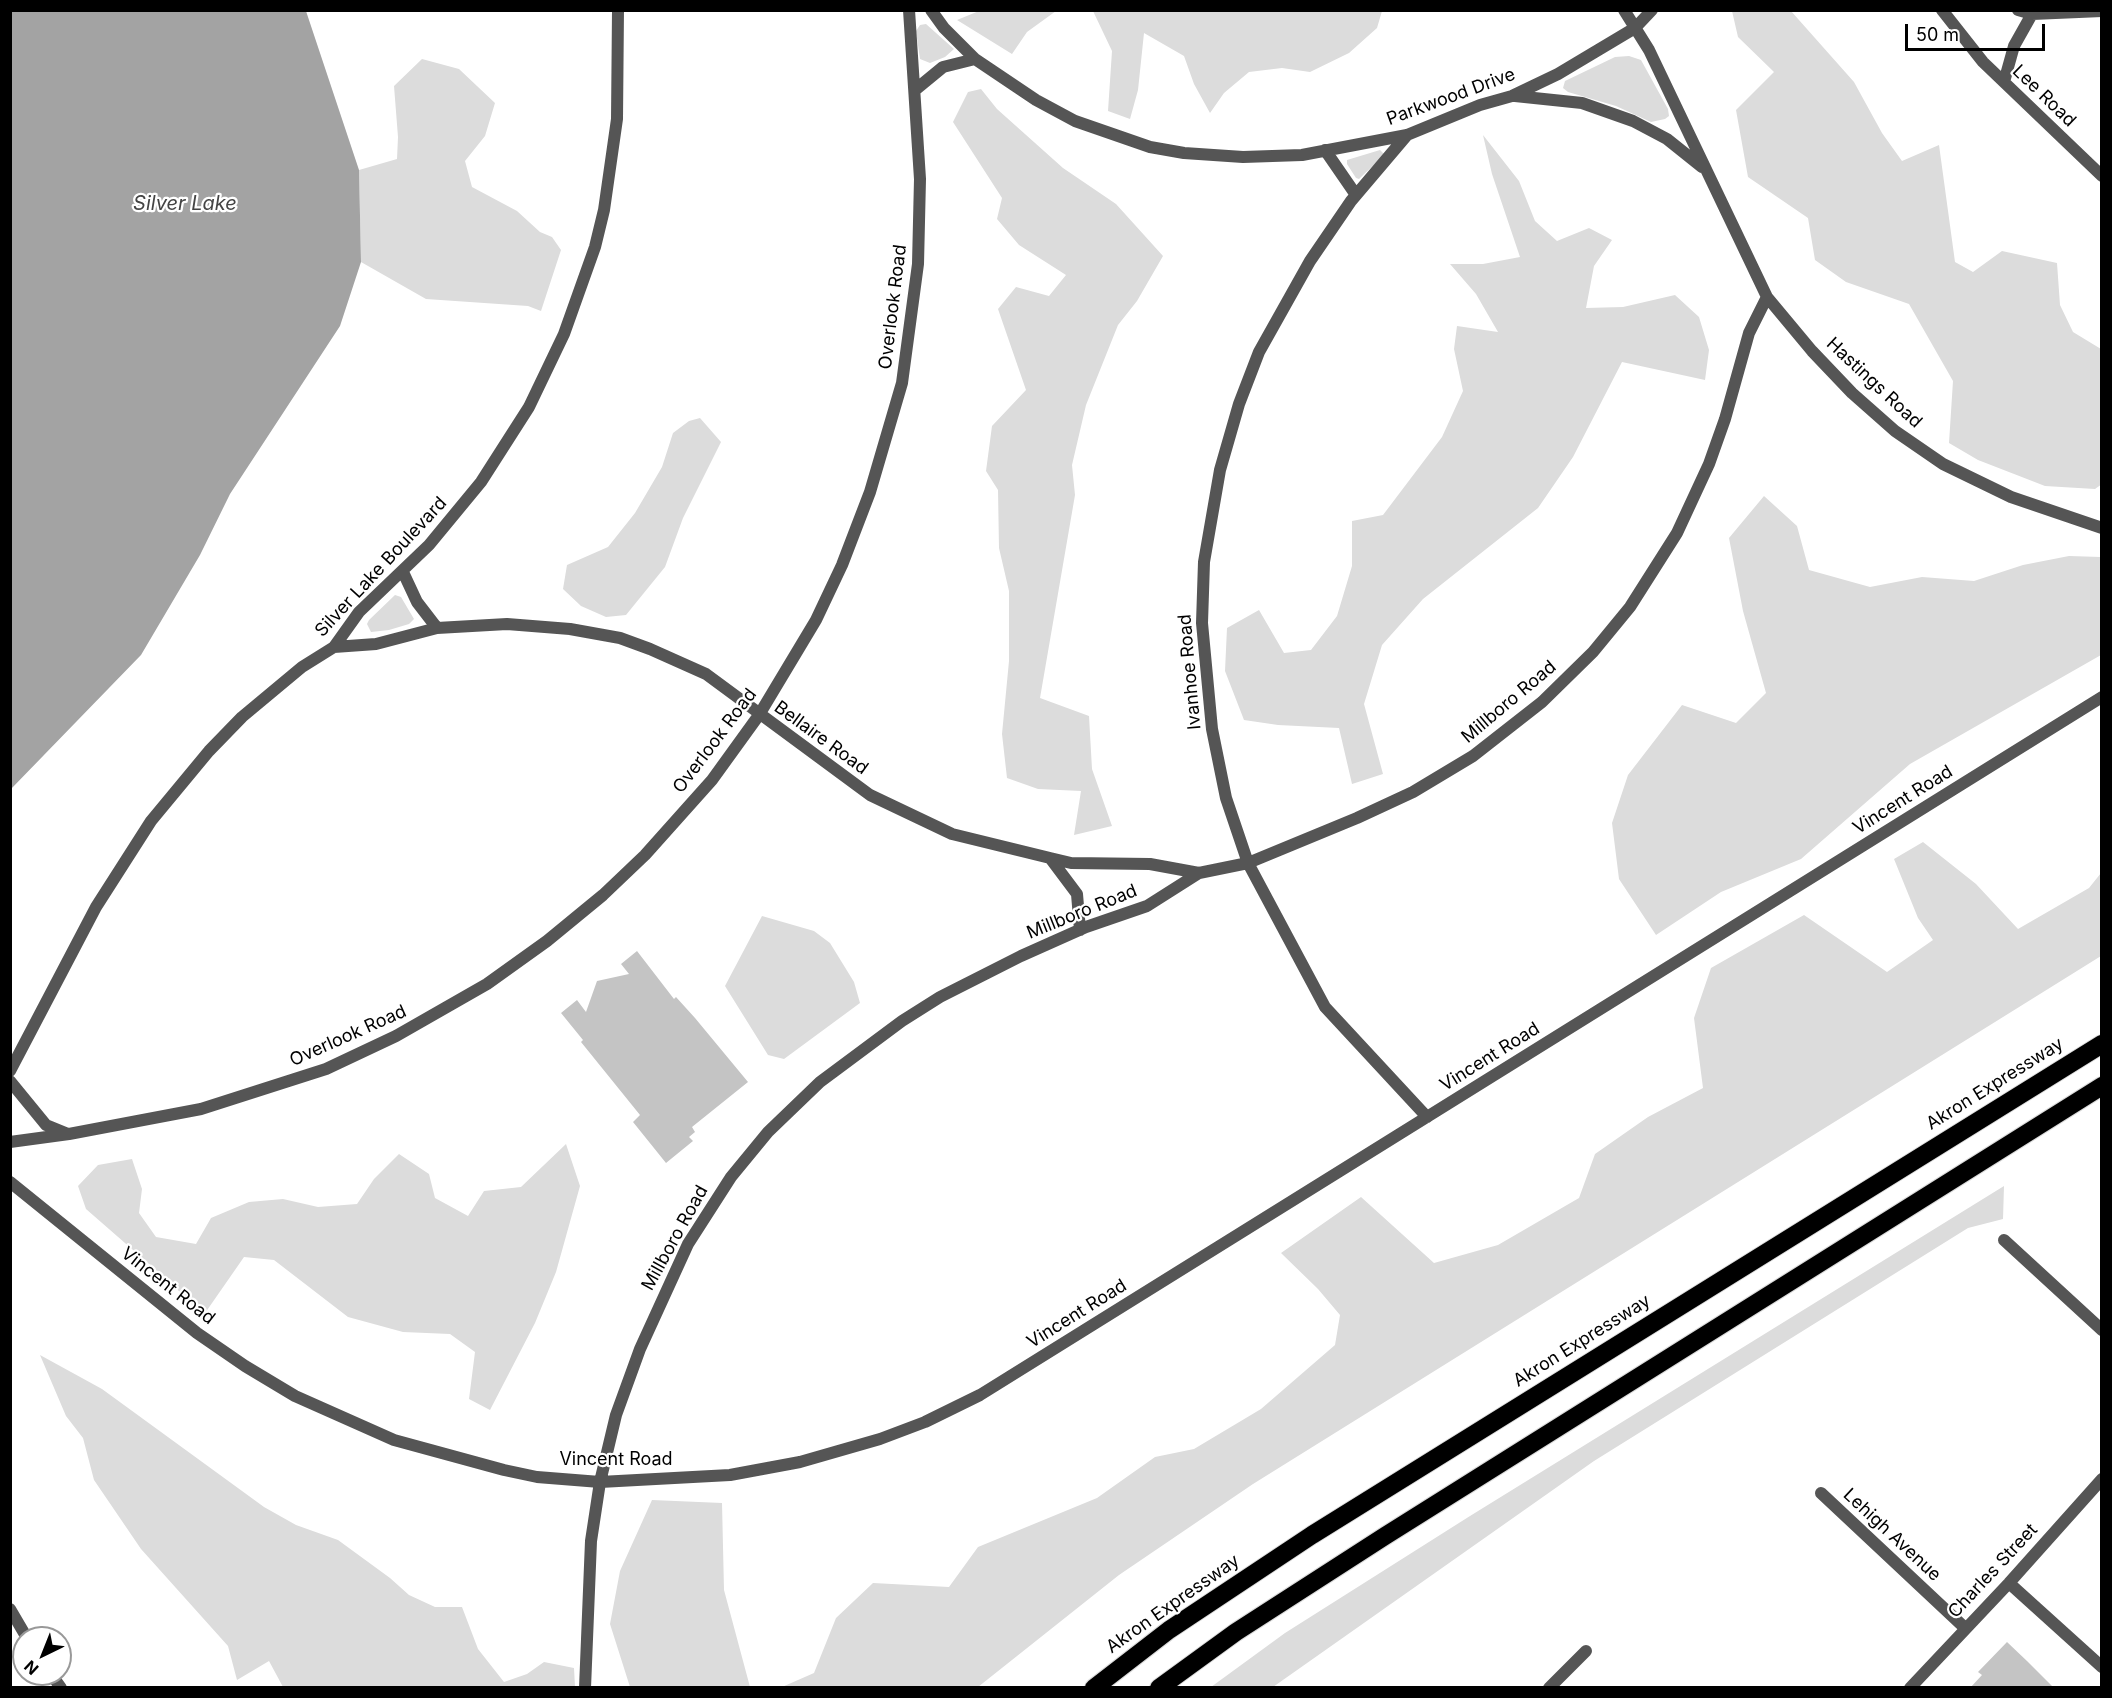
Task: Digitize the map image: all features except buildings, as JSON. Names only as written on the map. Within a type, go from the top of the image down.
[{"type":"highway","name":"Akron Expressway","points":[[1094,1688],[1169,1630],[1312,1534],[2102,1044]]},
{"type":"highway","points":[[1159,1688],[1236,1632],[1375,1542],[2102,1086]]},
{"type":"street","name":"Silver Lake Boulevard","points":[[10,1071],[96,907],[151,821],[184,779],[242,717],[302,667],[334,647],[359,612],[403,572],[457,512],[510,440],[564,334],[595,247],[604,210],[617,119],[618,10]]},
{"type":"street","name":"Overlook Road","points":[[10,1142],[69,1134],[201,1109],[326,1069],[396,1036],[487,984],[555,934],[645,855],[712,780],[759,715],[809,634],[842,565],[870,492],[902,383],[918,264],[920,179],[909,10]]},
{"type":"street","name":"Parkwood Drive","points":[[931,10],[944,28],[975,59],[1036,100],[1075,121],[1150,147],[1184,153],[1243,157],[1283,156],[1407,135],[1480,105],[1512,96],[1558,74],[1635,28],[1652,10]]},
{"type":"street","name":"Hastings Road","points":[[1624,10],[1649,50],[1767,297],[1852,393],[1918,448],[1970,478],[2011,497],[2102,528]]},
{"type":"street","name":"Lee Road","points":[[1942,10],[1968,46],[2102,176]]},
{"type":"street","points":[[2018,10],[2032,14],[2102,11]]},
{"type":"street","points":[[2004,82],[2014,46],[2032,14]]},
{"type":"street","points":[[915,90],[943,67],[975,59]]},
{"type":"street","name":"Hastings Road","points":[[1512,96],[1582,103],[1633,121],[1667,139],[1707,171]]},
{"type":"street","name":"Ivanhoe Road","points":[[1407,135],[1356,195],[1310,261],[1259,352],[1239,404],[1220,470],[1209,524],[1202,590],[1205,685],[1226,798],[1248,863],[1325,1007],[1426,1117]]},
{"type":"street","points":[[1325,150],[1356,195]]},
{"type":"street","name":"Millboro Road","points":[[585,1688],[591,1541],[600,1482],[616,1415],[662,1297],[706,1212],[768,1132],[820,1082],[902,1021],[980,976],[1080,930],[1147,906],[1199,873],[1248,863],[1357,818],[1435,779],[1508,730],[1542,702],[1593,652],[1655,571],[1691,506],[1725,419],[1749,333],[1767,297]]},
{"type":"street","points":[[403,572],[417,602],[437,628]]},
{"type":"street","name":"Bellaire Road","points":[[334,647],[376,644],[437,628],[534,625],[570,628],[620,639],[699,671],[857,787],[923,822],[982,844],[1071,863],[1150,864],[1199,873]]},
{"type":"street","name":"Vincent Road","points":[[10,1182],[197,1333],[296,1396],[350,1422],[424,1450],[537,1477],[600,1482],[730,1475],[800,1462],[860,1446],[925,1422],[967,1402],[1019,1372],[2102,697]]},
{"type":"street","points":[[1050,858],[1077,894],[1080,930]]},
{"type":"street","points":[[10,1081],[46,1125],[69,1134]]},
{"type":"street","points":[[2004,1240],[2102,1330]]},
{"type":"street","name":"Charles Street","points":[[1910,1688],[2009,1583],[2102,1479]]},
{"type":"street","name":"Lehigh Avenue","points":[[1821,1493],[1965,1628]]},
{"type":"street","points":[[2009,1583],[2102,1667]]},
{"type":"street","points":[[10,1609],[20,1626]]},
{"type":"street","points":[[1549,1688],[1586,1651]]},
{"type":"shaded area","points":[[979,11],[1056,11],[1027,32],[1012,54],[957,20]]},
{"type":"shaded area","points":[[1093,11],[1382,11],[1377,28],[1349,53],[1310,72],[1282,68],[1249,72],[1224,93],[1210,113],[1194,84],[1184,56],[1144,33],[1138,90],[1130,119],[1108,111],[1112,51]]},
{"type":"shaded area","points":[[1732,11],[1791,11],[1854,82],[1882,133],[1902,161],[1939,145],[1955,262],[1973,272],[2002,251],[2057,263],[2060,305],[2073,332],[2101,349],[2102,484],[2095,489],[2045,486],[1978,460],[1949,443],[1953,381],[1909,304],[1846,282],[1815,260],[1808,218],[1748,177],[1736,110],[1774,72],[1738,37]]},
{"type":"shaded area","points":[[926,24],[954,49],[945,57],[930,63],[920,59],[916,31],[920,25]]},
{"type":"shaded area","points":[[1629,56],[1641,60],[1668,109],[1669,116],[1665,119],[1651,122],[1616,106],[1568,92],[1563,88],[1565,81],[1615,57]]},
{"type":"shaded area","points":[[422,59],[459,69],[495,103],[485,136],[465,161],[472,187],[517,211],[540,232],[552,237],[561,250],[541,311],[528,306],[426,299],[361,262],[359,170],[397,159],[398,137],[394,86]]},
{"type":"shaded area","points":[[981,89],[997,109],[1063,168],[1116,204],[1163,256],[1137,301],[1118,325],[1086,405],[1072,465],[1075,495],[1040,698],[1089,716],[1092,769],[1112,826],[1074,835],[1081,791],[1038,789],[1007,778],[1002,734],[1009,661],[1009,591],[999,548],[998,490],[986,471],[992,426],[1026,390],[998,309],[1016,287],[1049,296],[1066,275],[1019,245],[997,219],[1002,198],[953,122],[968,92]]},
{"type":"shaded area","points":[[1483,135],[1519,181],[1535,221],[1557,241],[1589,228],[1612,240],[1594,266],[1586,308],[1623,307],[1675,295],[1699,317],[1709,350],[1705,380],[1622,362],[1573,457],[1538,508],[1423,599],[1382,645],[1364,704],[1383,774],[1352,784],[1339,728],[1278,725],[1244,720],[1225,671],[1227,628],[1259,610],[1284,653],[1311,650],[1337,616],[1352,566],[1352,521],[1383,515],[1442,437],[1463,391],[1454,349],[1457,326],[1498,332],[1476,294],[1450,264],[1483,264],[1520,257],[1492,174]]},
{"type":"shaded area","points":[[1380,150],[1384,154],[1382,157],[1359,179],[1356,178],[1347,160]]},
{"type":"shaded area","points":[[700,418],[721,442],[683,518],[665,567],[626,615],[606,617],[581,606],[563,589],[567,565],[608,547],[635,513],[662,467],[673,433],[689,421]]},
{"type":"shaded area","points":[[1764,496],[1797,526],[1809,570],[1870,587],[1922,577],[1974,581],[2023,565],[2069,556],[2101,557],[2101,655],[1910,764],[1801,859],[1721,892],[1656,935],[1619,879],[1612,823],[1628,775],[1682,705],[1736,723],[1766,693],[1743,611],[1729,538]]},
{"type":"shaded area","points":[[395,595],[401,597],[414,619],[409,624],[371,632],[367,624],[369,620]]},
{"type":"shaded area","points":[[1923,842],[1976,884],[2018,929],[2089,888],[2101,873],[2101,956],[1253,1484],[1119,1575],[978,1687],[782,1687],[814,1673],[836,1618],[873,1583],[949,1587],[978,1547],[1097,1498],[1155,1457],[1194,1449],[1261,1409],[1335,1345],[1340,1315],[1318,1289],[1281,1253],[1361,1197],[1434,1263],[1498,1245],[1579,1198],[1595,1154],[1648,1117],[1703,1088],[1694,1018],[1711,968],[1804,915],[1887,972],[1933,940],[1918,918],[1894,859]]},
{"type":"shaded area","points":[[762,916],[814,931],[830,943],[854,982],[860,1003],[784,1059],[768,1055],[725,986]]},
{"type":"shaded area","points":[[566,1144],[580,1186],[556,1272],[535,1323],[490,1410],[469,1399],[475,1352],[450,1334],[403,1332],[348,1317],[274,1260],[244,1257],[203,1316],[172,1284],[86,1209],[78,1186],[98,1165],[132,1159],[142,1189],[139,1213],[156,1237],[196,1244],[211,1218],[249,1202],[283,1199],[318,1207],[357,1204],[374,1179],[399,1154],[429,1174],[435,1198],[468,1216],[484,1191],[521,1187]]},
{"type":"shaded area","points":[[2004,1186],[2003,1219],[1968,1228],[1594,1461],[1273,1687],[1211,1687],[1285,1633],[1470,1516]]},
{"type":"shaded area","points":[[40,1355],[102,1389],[264,1507],[296,1525],[338,1540],[390,1578],[409,1595],[435,1607],[462,1607],[478,1649],[504,1682],[527,1674],[544,1662],[574,1668],[575,1687],[283,1687],[269,1661],[237,1680],[228,1646],[141,1549],[94,1480],[83,1438],[66,1416]]},
{"type":"shaded area","points":[[652,1500],[722,1503],[724,1590],[750,1687],[630,1687],[610,1624],[620,1571]]},
{"type":"water","name":"Silver Lake","points":[[11,10],[306,11],[359,170],[361,262],[340,326],[230,494],[200,555],[141,655],[11,789]]}]
